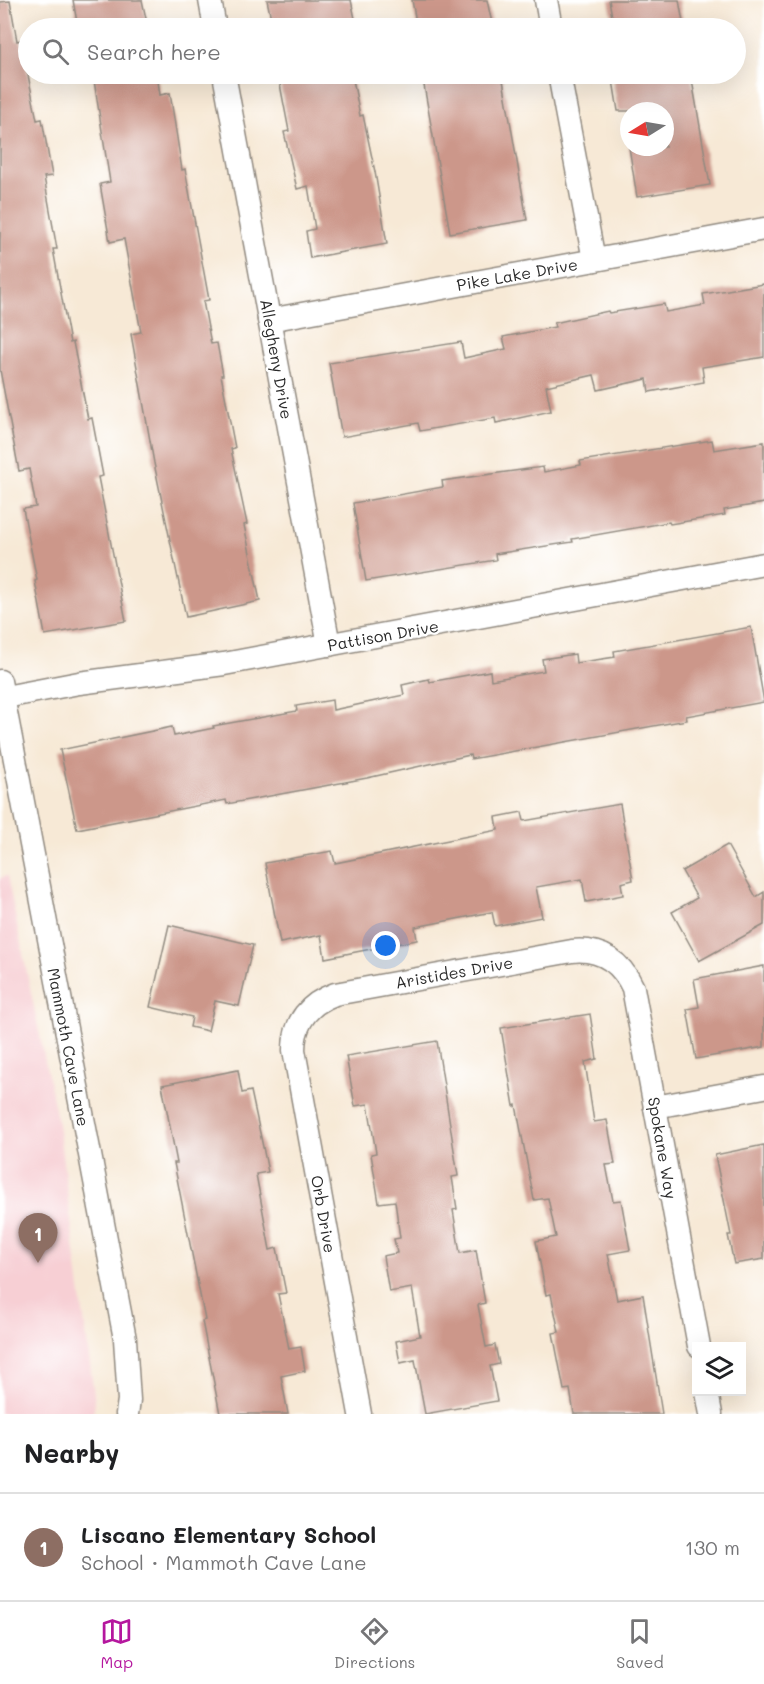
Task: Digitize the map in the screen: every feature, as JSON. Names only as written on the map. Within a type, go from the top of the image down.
[{"type":"street","points":[[210,0],[213,18]]},
{"type":"street","points":[[546,0],[549,18]]},
{"type":"street","name":"Allegheny Drive","points":[[226,84],[329,645]]},
{"type":"street","points":[[562,84],[594,260]]},
{"type":"street","name":"Pike Lake Drive","points":[[269,320],[764,229]]},
{"type":"street","name":"Pattison Drive","points":[[1,692],[193,669],[764,564]]},
{"type":"street","name":"Mammoth Cave Lane","points":[[1,692],[125,1339],[129,1400],[127,1414]]},
{"type":"street","name":"Aristides Drive","points":[[303,1016],[317,1002],[335,994],[572,951],[592,951],[610,958]]},
{"type":"street","name":"Spokane Way","points":[[610,958],[625,972],[633,988],[698,1342]]},
{"type":"street","name":"Orb Drive","points":[[303,1016],[295,1037],[295,1056],[360,1414]]},
{"type":"street","points":[[655,1107],[764,1087]]},
{"type":"street","points":[[708,1396],[711,1414]]},
{"type":"shaded area","points":[[7,876],[58,1124],[95,1402],[93,1414],[0,1414],[0,878]]},
{"type":"building","points":[[73,0],[142,0],[146,18],[76,18]]},
{"type":"building","points":[[267,0],[351,0],[355,18],[271,18]]},
{"type":"building","points":[[412,0],[487,0],[491,18],[415,18]]},
{"type":"building","points":[[609,0],[679,0],[682,18],[612,18]]},
{"type":"building","points":[[10,1],[18,41],[18,84],[30,84],[37,120],[42,119],[52,176],[44,177],[57,249],[53,249],[70,343],[73,342],[88,419],[92,418],[103,476],[98,477],[126,621],[45,635],[23,509],[36,507],[29,469],[19,471],[0,370],[0,2]]},
{"type":"building","points":[[95,84],[158,84],[160,95],[170,93],[182,170],[185,169],[209,300],[203,301],[211,344],[217,343],[235,448],[231,449],[260,601],[186,617],[154,463],[131,334],[141,332],[124,239],[110,242],[100,184],[110,182]]},
{"type":"building","points":[[280,84],[354,84],[375,172],[387,244],[310,258],[306,231],[315,229],[308,186],[297,189],[284,132],[289,131]]},
{"type":"building","points":[[424,84],[504,84],[527,220],[450,233]]},
{"type":"building","points":[[614,84],[693,84],[710,185],[637,197],[630,156],[674,156],[674,102],[620,102],[620,111],[618,111]]},
{"type":"building","points":[[764,284],[764,357],[702,367],[704,382],[649,392],[647,379],[598,390],[594,375],[546,386],[551,411],[496,423],[495,418],[420,431],[418,423],[342,437],[329,363],[461,342],[464,358],[506,349],[503,337],[555,327],[554,323],[608,311],[609,313],[664,304],[666,312],[705,305],[703,294]]},
{"type":"building","points":[[712,440],[714,450],[764,442],[764,503],[724,510],[725,515],[670,524],[669,522],[572,539],[573,542],[495,554],[496,560],[366,581],[353,503],[443,487],[442,481],[543,467],[544,472],[581,465],[580,461]]},
{"type":"building","points":[[751,627],[764,702],[686,716],[687,720],[471,759],[470,755],[367,778],[227,804],[226,800],[77,829],[60,750],[172,727],[174,736],[214,728],[213,726],[297,711],[296,706],[332,700],[333,710],[404,695],[402,685],[429,679],[430,682],[490,671],[491,680],[544,671],[542,659],[575,654],[576,663],[615,657],[614,651]]},
{"type":"building","points":[[620,804],[633,880],[621,883],[623,895],[586,902],[582,879],[536,887],[542,917],[495,926],[492,912],[415,927],[417,940],[325,958],[321,935],[280,943],[265,863],[332,851],[335,863],[498,830],[496,817],[522,812],[524,821]]},
{"type":"building","points":[[727,845],[756,897],[764,892],[764,925],[699,961],[672,912],[697,898],[682,871]]},
{"type":"building","points":[[169,925],[253,945],[239,1006],[215,1001],[208,1031],[190,1027],[192,1017],[150,1007]]},
{"type":"building","points":[[764,966],[764,1047],[696,1059],[687,1009],[699,1007],[694,979]]},
{"type":"building","points":[[590,1014],[597,1059],[585,1062],[594,1122],[607,1120],[615,1164],[606,1165],[613,1201],[621,1200],[630,1250],[608,1254],[617,1300],[643,1295],[662,1414],[574,1414],[570,1389],[564,1390],[553,1333],[559,1332],[551,1294],[546,1295],[536,1241],[556,1237],[548,1198],[534,1200],[516,1105],[514,1106],[501,1028]]},
{"type":"building","points":[[437,1041],[458,1176],[452,1177],[457,1209],[453,1210],[460,1253],[476,1250],[485,1303],[478,1305],[486,1347],[495,1345],[499,1364],[490,1366],[497,1401],[425,1414],[415,1360],[400,1363],[396,1341],[420,1336],[412,1288],[389,1292],[383,1256],[397,1253],[394,1239],[400,1238],[395,1201],[379,1203],[371,1154],[376,1153],[368,1104],[355,1106],[346,1056]]},
{"type":"building","points":[[238,1070],[242,1093],[251,1091],[268,1172],[256,1174],[270,1250],[277,1248],[286,1293],[278,1294],[289,1349],[301,1347],[305,1371],[281,1376],[288,1414],[220,1414],[162,1085]]},
{"type":"building","points":[[764,1145],[764,1259],[734,1264],[728,1235],[731,1235],[715,1155]]},
{"type":"place","name":"Liscano Elementary School","points":[[38,1263]]}]
